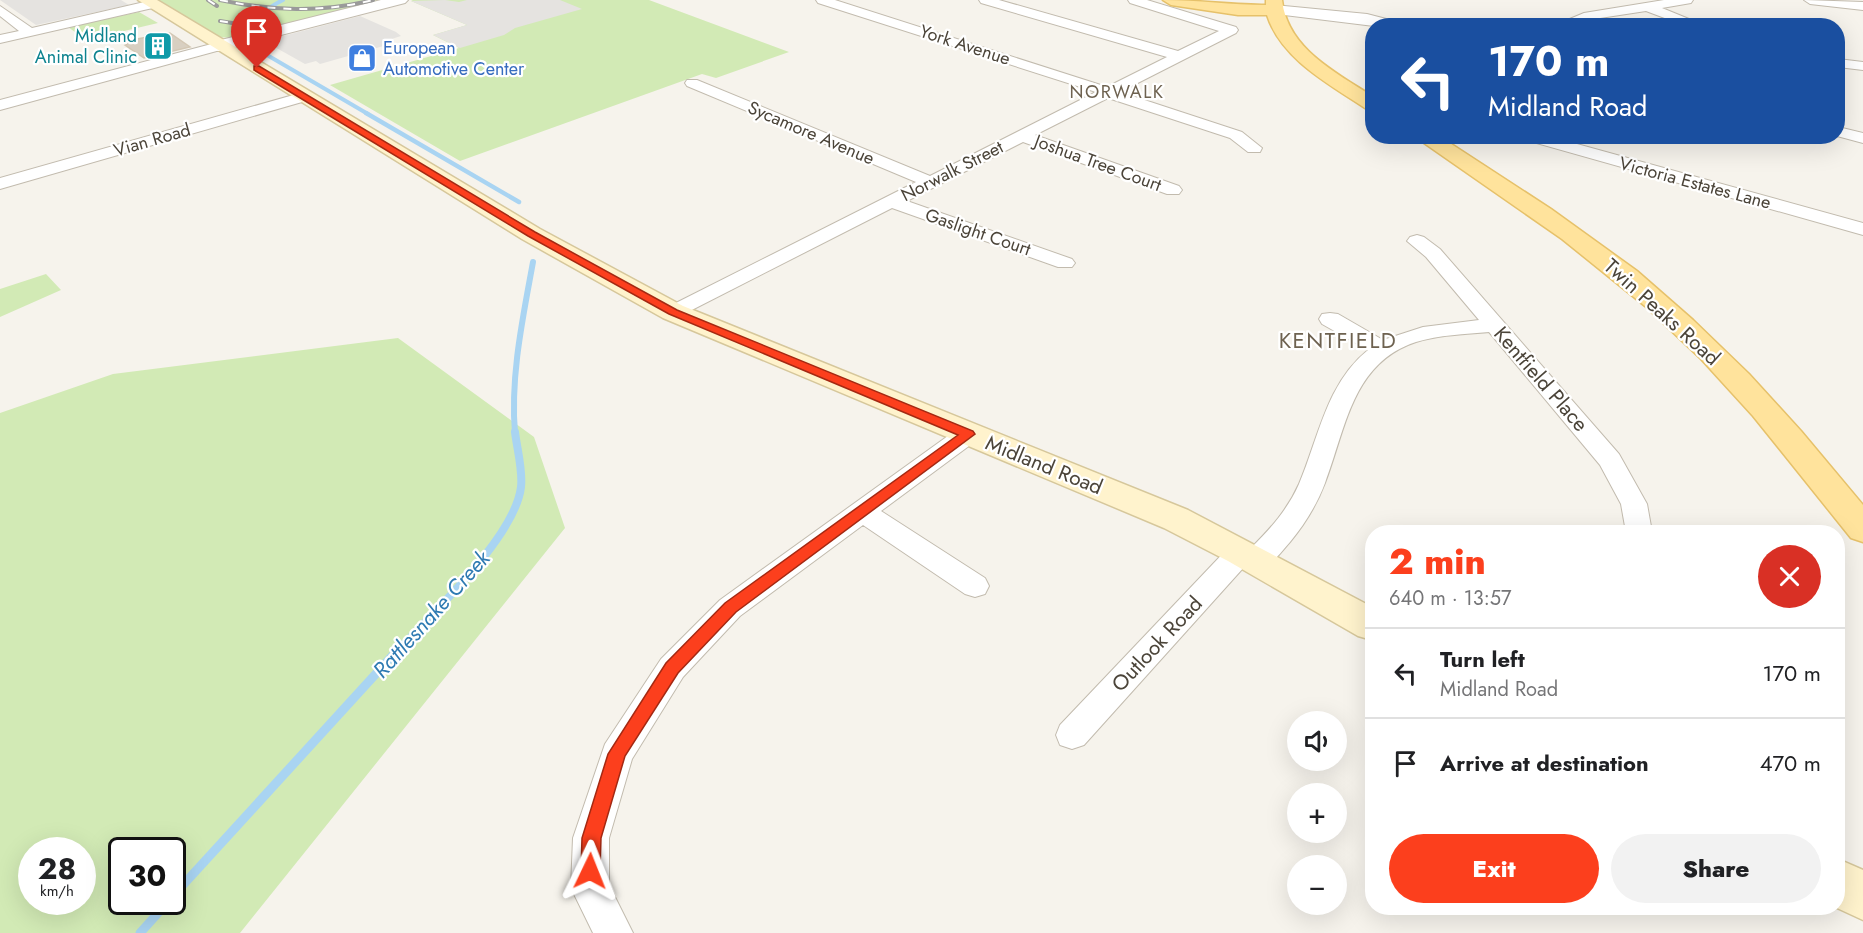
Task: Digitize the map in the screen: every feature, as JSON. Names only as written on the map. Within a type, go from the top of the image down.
[{"type":"main road","points":[[1171,0],[1238,10],[1274,5]]},
{"type":"main road","points":[[1218,0],[1274,5]]},
{"type":"main road","name":"Midland Road","points":[[149,2],[531,234],[673,312],[1176,519],[1365,621]]},
{"type":"main road","points":[[1274,5],[1285,36],[1296,49],[1365,99]]},
{"type":"main road","name":"Twin Peaks Road","points":[[1444,144],[1564,229],[1654,300],[1743,386],[1806,456],[1863,529]]},
{"type":"main road","points":[[1845,886],[1863,896]]},
{"type":"street","points":[[0,105],[400,0]]},
{"type":"street","name":"York Avenue","points":[[822,0],[1236,135],[1254,148]]},
{"type":"street","points":[[986,0],[1179,57]]},
{"type":"street","name":"Norwalk Street","points":[[673,312],[1231,30],[1134,0]]},
{"type":"street","points":[[1581,18],[1687,0]]},
{"type":"street","points":[[1810,0],[1863,6]]},
{"type":"street","points":[[0,39],[149,2]]},
{"type":"street","points":[[1274,5],[1365,19]]},
{"type":"street","points":[[1647,6],[1679,18]]},
{"type":"street","points":[[0,10],[29,32]]},
{"type":"street","points":[[1845,64],[1863,66]]},
{"type":"street","name":"Sycamore Avenue","points":[[692,83],[930,182]]},
{"type":"street","name":"Vian Road","points":[[0,184],[304,97]]},
{"type":"street","points":[[1845,134],[1863,138]]},
{"type":"street","name":"Joshua Tree Court","points":[[1023,136],[1173,190]]},
{"type":"street","name":"Victoria Estates Lane","points":[[1556,144],[1863,229]]},
{"type":"street","name":"Gaslight Court","points":[[892,202],[1065,263]]},
{"type":"street","name":"Kentfield Place","points":[[1417,241],[1432,253],[1610,460],[1629,495],[1638,525]]},
{"type":"street","points":[[1330,319],[1383,349],[1408,339],[1439,331],[1494,324]]},
{"type":"street","name":"Outlook Road","points":[[1072,735],[1302,505],[1344,392],[1358,371],[1383,349]]},
{"type":"street","points":[[614,933],[590,888],[591,838],[617,754],[672,668],[730,608],[968,434]]},
{"type":"street","points":[[861,511],[975,586]]},
{"type":"green space","points":[[159,0],[385,0],[231,38],[219,37]]},
{"type":"green space","points":[[649,0],[789,52],[716,78],[702,74],[460,161],[330,85],[459,48],[433,35],[467,25],[411,1]]},
{"type":"green space","points":[[139,12],[158,23],[86,40],[68,27]]},
{"type":"green space","points":[[46,274],[61,290],[0,317],[0,289]]},
{"type":"green space","points":[[398,338],[534,437],[565,528],[240,933],[0,933],[0,413],[113,374]]},
{"type":"shaded area","points":[[0,0],[121,0],[129,5],[36,25]]},
{"type":"shaded area","points":[[467,0],[560,0],[582,9],[515,28],[504,35],[460,48],[433,35],[467,25],[411,1],[459,2]]},
{"type":"shaded area","points":[[360,16],[401,36],[382,42],[387,45],[320,64],[316,61],[305,64],[264,41]]},
{"type":"building","name":"Midland Animal Clinic","points":[[170,33],[190,47],[144,58],[125,45],[129,43],[126,41]]},
{"type":"waterway","name":"Rattlesnake Creek","points":[[254,31],[264,12],[283,0]]},
{"type":"waterway","name":"Rattlesnake Creek","points":[[252,41],[255,48],[368,114]]},
{"type":"waterway","name":"Rattlesnake Creek","points":[[366,113],[519,202]]},
{"type":"waterway","name":"Rattlesnake Creek","points":[[515,433],[516,369],[533,262]]},
{"type":"waterway","name":"Rattlesnake Creek","points":[[393,656],[487,553],[515,507],[521,487],[521,467],[515,432]]},
{"type":"waterway","name":"Rattlesnake Creek","points":[[186,882],[394,654]]},
{"type":"waterway","name":"Rattlesnake Creek","points":[[140,933],[156,915]]},
{"type":"railway","points":[[208,0],[217,6]]},
{"type":"railway","points":[[220,0],[296,9],[334,7],[373,0]]},
{"type":"railway","points":[[243,22],[248,17],[246,12]]},
{"type":"railway","points":[[220,21],[232,23]]},
{"type":"place","name":"Midland Animal Clinic","points":[[158,46]]},
{"type":"place","name":"European Automotive Center","points":[[362,58]]},
{"type":"district","name":"NORWALK","points":[[1117,92]]},
{"type":"district","name":"KENTFIELD","points":[[1338,340]]},
{"type":"route","points":[[257,68],[531,234],[673,312],[968,434],[730,608],[672,668],[617,754],[591,838],[590,871]]}]
